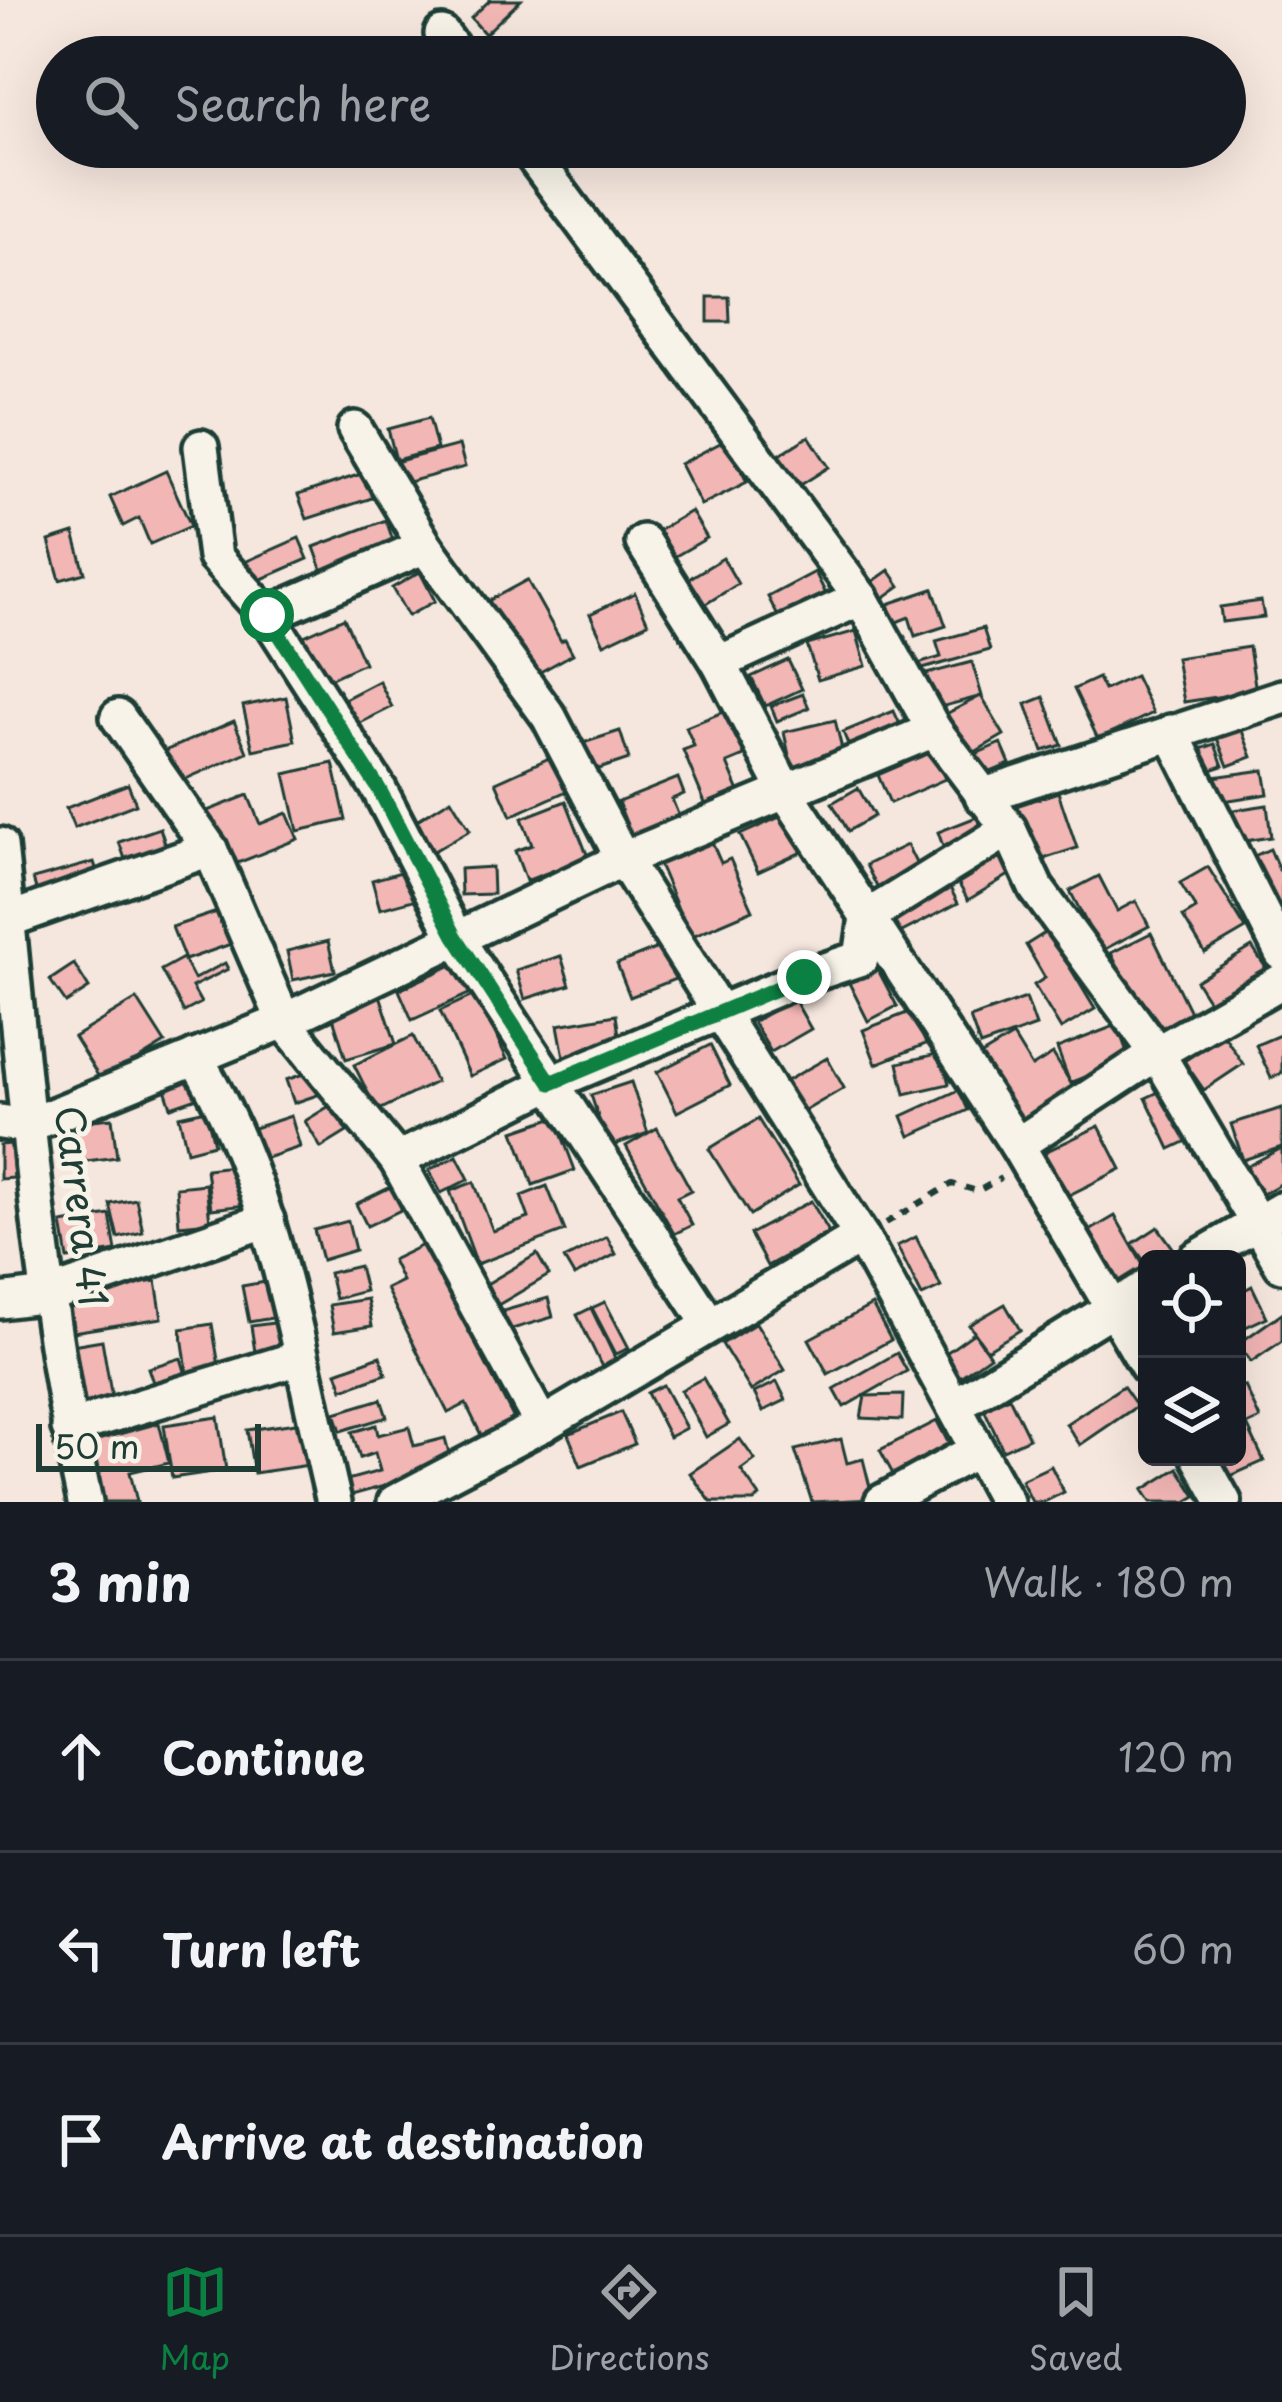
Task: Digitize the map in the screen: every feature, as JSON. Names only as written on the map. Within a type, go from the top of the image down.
[{"type":"street","points":[[542,168],[860,598],[934,730],[1009,829],[1036,888],[1269,1217],[1282,1265]]},
{"type":"street","points":[[355,429],[425,546],[549,717],[623,859],[861,1235],[1006,1502]]},
{"type":"street","points":[[201,446],[214,557],[267,615],[379,789],[455,936],[709,1323]]},
{"type":"street","points":[[643,542],[719,662],[786,792],[1017,1145],[1143,1358]]},
{"type":"street","points":[[267,615],[425,546]]},
{"type":"street","points":[[719,662],[860,598]]},
{"type":"street","points":[[982,796],[1282,697]]},
{"type":"street","points":[[118,717],[210,849],[284,1021],[397,1160],[542,1425]]},
{"type":"street","points":[[13,1124],[284,1021],[623,859],[934,730]]},
{"type":"street","points":[[1171,732],[1282,953]]},
{"type":"street","points":[[397,1160],[551,1083],[804,977],[861,958],[867,917],[1009,829]]},
{"type":"street","name":"Carrera 41","points":[[0,845],[8,920],[13,1124],[50,1295],[85,1502]]},
{"type":"street","points":[[8,920],[210,849]]},
{"type":"street","points":[[1017,1145],[1156,1053],[1282,981]]},
{"type":"street","points":[[195,1057],[222,1101],[267,1220],[334,1502]]},
{"type":"street","points":[[1212,1250],[1269,1217]]},
{"type":"street","points":[[0,1301],[50,1295],[267,1220]]},
{"type":"street","points":[[395,1502],[542,1425],[861,1235]]},
{"type":"street","points":[[954,1406],[1138,1293]]},
{"type":"street","points":[[69,1428],[299,1358]]},
{"type":"street","points":[[882,1502],[977,1450]]},
{"type":"street","points":[[1204,1466],[1224,1502]]},
{"type":"path","points":[[861,1235],[952,1184],[978,1191],[1010,1174],[1017,1145]]},
{"type":"building","points":[[490,0],[521,0],[485,34],[471,18]]},
{"type":"building","points":[[708,297],[729,297],[730,322],[708,322]]},
{"type":"building","points":[[429,418],[437,449],[396,460],[388,429]]},
{"type":"building","points":[[809,436],[829,467],[788,493],[768,462]]},
{"type":"building","points":[[726,440],[747,482],[701,505],[680,464]]},
{"type":"building","points":[[459,445],[465,467],[401,484],[395,462]]},
{"type":"building","points":[[166,471],[191,526],[150,544],[139,518],[123,526],[110,497]]},
{"type":"building","points":[[364,473],[372,498],[307,519],[298,495]]},
{"type":"building","points":[[691,511],[707,538],[667,561],[652,534]]},
{"type":"building","points":[[386,520],[396,549],[324,575],[314,547]]},
{"type":"building","points":[[74,533],[85,573],[60,580],[49,541]]},
{"type":"building","points":[[299,538],[308,559],[248,585],[238,565]]},
{"type":"building","points":[[723,558],[738,584],[696,610],[680,584]]},
{"type":"building","points":[[889,570],[900,586],[879,601],[868,585]]},
{"type":"building","points":[[420,572],[435,601],[408,616],[392,588]]},
{"type":"building","points":[[815,572],[829,600],[782,624],[768,597]]},
{"type":"building","points":[[527,580],[573,654],[531,677],[488,601]]},
{"type":"building","points":[[933,589],[946,626],[915,636],[909,617],[894,623],[888,604]]},
{"type":"building","points":[[635,593],[648,623],[604,644],[590,614]]},
{"type":"building","points":[[1261,601],[1264,617],[1222,622],[1220,607]]},
{"type":"building","points":[[344,618],[364,663],[314,686],[293,641]]},
{"type":"building","points":[[983,628],[990,650],[919,670],[918,664],[941,657],[936,641]]},
{"type":"building","points":[[856,631],[866,666],[818,680],[807,645]]},
{"type":"building","points":[[1249,647],[1256,691],[1184,702],[1176,658]]},
{"type":"building","points":[[788,660],[802,689],[765,706],[751,677]]},
{"type":"building","points":[[972,662],[982,696],[937,708],[926,674]]},
{"type":"building","points":[[1135,676],[1153,713],[1098,739],[1074,689],[1098,678],[1104,690]]},
{"type":"building","points":[[379,681],[392,707],[348,729],[335,704]]},
{"type":"building","points":[[803,694],[809,708],[777,721],[771,706]]},
{"type":"building","points":[[981,696],[1004,735],[968,756],[944,715]]},
{"type":"building","points":[[286,697],[295,741],[253,750],[243,706]]},
{"type":"building","points":[[1044,697],[1062,745],[1043,751],[1026,704]]},
{"type":"building","points":[[730,709],[749,754],[727,763],[740,794],[707,808],[683,750],[694,746],[686,727]]},
{"type":"building","points":[[894,711],[903,731],[851,752],[843,732]]},
{"type":"building","points":[[835,720],[844,757],[792,769],[784,732]]},
{"type":"building","points":[[234,721],[247,752],[174,784],[160,753]]},
{"type":"building","points":[[1239,723],[1252,757],[1228,766],[1215,733]]},
{"type":"building","points":[[620,731],[629,759],[590,772],[580,744]]},
{"type":"building","points":[[1001,743],[1010,764],[984,775],[976,754]]},
{"type":"building","points":[[1215,744],[1223,766],[1202,773],[1195,751]]},
{"type":"building","points":[[933,751],[945,779],[890,803],[878,775]]},
{"type":"building","points":[[556,755],[571,789],[511,816],[496,782]]},
{"type":"building","points":[[333,763],[346,820],[298,831],[285,774]]},
{"type":"building","points":[[1264,770],[1268,794],[1210,803],[1206,778]]},
{"type":"building","points":[[678,778],[684,794],[672,799],[680,819],[632,838],[618,802]]},
{"type":"building","points":[[128,784],[136,804],[74,828],[66,808]]},
{"type":"building","points":[[858,788],[874,816],[848,831],[832,803]]},
{"type":"building","points":[[1058,792],[1077,848],[1031,863],[1013,807]]},
{"type":"building","points":[[248,795],[260,824],[287,813],[298,839],[225,868],[202,813]]},
{"type":"building","points":[[451,799],[470,830],[432,852],[414,822]]},
{"type":"building","points":[[566,801],[588,857],[526,881],[515,851],[532,845],[522,818]]},
{"type":"building","points":[[1267,805],[1271,837],[1232,843],[1227,811]]},
{"type":"building","points":[[791,812],[808,849],[758,872],[740,835]]},
{"type":"building","points":[[979,816],[987,836],[945,852],[938,832]]},
{"type":"building","points":[[160,828],[170,859],[130,873],[119,842]]},
{"type":"building","points":[[711,840],[721,863],[730,859],[753,910],[690,937],[658,862]]},
{"type":"building","points":[[996,841],[1014,872],[968,900],[950,869]]},
{"type":"building","points":[[907,845],[921,873],[880,893],[866,865]]},
{"type":"building","points":[[1270,849],[1282,869],[1282,903],[1266,911],[1243,861]]},
{"type":"building","points":[[94,862],[101,884],[40,902],[33,879]]},
{"type":"building","points":[[492,867],[493,894],[461,895],[460,869]]},
{"type":"building","points":[[1208,867],[1246,929],[1205,953],[1183,917],[1196,909],[1180,883]]},
{"type":"building","points":[[408,870],[417,899],[380,909],[372,880]]},
{"type":"building","points":[[1099,876],[1117,911],[1136,901],[1149,926],[1101,951],[1070,891]]},
{"type":"building","points":[[948,884],[958,903],[900,933],[890,913]]},
{"type":"building","points":[[220,911],[231,944],[185,960],[172,927]]},
{"type":"building","points":[[1048,931],[1095,1009],[1061,1029],[1034,985],[1045,978],[1026,945]]},
{"type":"building","points":[[1151,933],[1192,1016],[1151,1036],[1111,953]]},
{"type":"building","points":[[328,941],[335,971],[293,980],[287,951]]},
{"type":"building","points":[[670,943],[683,976],[630,997],[617,964]]},
{"type":"building","points":[[1252,947],[1270,974],[1214,1009],[1196,981]]},
{"type":"building","points":[[561,956],[570,985],[525,999],[516,970]]},
{"type":"building","points":[[183,958],[194,979],[225,963],[228,969],[192,987],[201,1003],[184,1012],[161,970]]},
{"type":"building","points":[[461,961],[475,991],[412,1020],[399,990]]},
{"type":"building","points":[[74,964],[89,988],[66,1003],[50,980]]},
{"type":"building","points":[[877,968],[897,1006],[868,1021],[849,983]]},
{"type":"building","points":[[477,994],[507,1059],[470,1076],[440,1011]]},
{"type":"building","points":[[380,995],[396,1044],[346,1059],[331,1011]]},
{"type":"building","points":[[1026,998],[1036,1026],[980,1046],[970,1018]]},
{"type":"building","points":[[137,999],[165,1043],[102,1082],[74,1037]]},
{"type":"building","points":[[794,999],[811,1029],[771,1052],[753,1022]]},
{"type":"building","points":[[912,1011],[926,1044],[876,1064],[863,1030]]},
{"type":"building","points":[[616,1015],[621,1048],[564,1057],[558,1025]]},
{"type":"building","points":[[1117,1025],[1130,1060],[1070,1083],[1057,1048]]},
{"type":"building","points":[[1282,1034],[1282,1073],[1271,1078],[1256,1045]]},
{"type":"building","points":[[1224,1035],[1243,1064],[1204,1090],[1184,1061]]},
{"type":"building","points":[[413,1036],[436,1082],[377,1111],[354,1065]]},
{"type":"building","points":[[1013,1036],[1032,1067],[1053,1054],[1075,1090],[1020,1123],[980,1056]]},
{"type":"building","points":[[710,1045],[730,1085],[677,1112],[657,1072]]},
{"type":"building","points":[[941,1053],[949,1084],[905,1094],[898,1063]]},
{"type":"building","points":[[827,1058],[844,1088],[803,1112],[786,1081]]},
{"type":"building","points":[[315,1070],[323,1093],[294,1103],[286,1080]]},
{"type":"building","points":[[190,1077],[197,1098],[171,1107],[164,1086]]},
{"type":"building","points":[[631,1082],[648,1133],[608,1147],[591,1095]]},
{"type":"building","points":[[1165,1089],[1189,1140],[1170,1149],[1146,1098]]},
{"type":"building","points":[[959,1090],[968,1110],[910,1136],[902,1116]]},
{"type":"building","points":[[331,1105],[347,1132],[321,1148],[305,1121]]},
{"type":"building","points":[[1282,1108],[1282,1147],[1243,1160],[1231,1124]]},
{"type":"building","points":[[206,1110],[214,1144],[187,1151],[179,1116]]},
{"type":"building","points":[[291,1116],[300,1147],[263,1159],[254,1128]]},
{"type":"building","points":[[555,1117],[575,1170],[533,1185],[514,1131]]},
{"type":"building","points":[[112,1118],[117,1157],[79,1162],[73,1122]]},
{"type":"building","points":[[758,1119],[799,1185],[750,1215],[709,1149]]},
{"type":"building","points":[[1099,1126],[1121,1169],[1061,1199],[1039,1155]]},
{"type":"building","points":[[657,1128],[691,1190],[677,1197],[692,1225],[674,1234],[626,1146]]},
{"type":"building","points":[[11,1144],[14,1178],[0,1179],[0,1145]]},
{"type":"building","points":[[1282,1148],[1282,1183],[1259,1196],[1244,1168]]},
{"type":"building","points":[[457,1156],[469,1179],[441,1193],[429,1170]]},
{"type":"building","points":[[242,1165],[246,1205],[211,1209],[206,1169]]},
{"type":"building","points":[[474,1182],[493,1231],[529,1218],[521,1196],[547,1186],[565,1231],[477,1264],[450,1191]]},
{"type":"building","points":[[206,1184],[210,1222],[179,1225],[176,1187]]},
{"type":"building","points":[[393,1186],[405,1208],[367,1226],[356,1204]]},
{"type":"building","points":[[136,1199],[143,1232],[118,1238],[110,1204]]},
{"type":"building","points":[[811,1201],[829,1232],[767,1266],[750,1234]]},
{"type":"building","points":[[110,1215],[116,1251],[68,1259],[62,1223]]},
{"type":"building","points":[[1115,1216],[1138,1256],[1138,1275],[1119,1286],[1088,1232]]},
{"type":"building","points":[[348,1221],[355,1250],[322,1260],[314,1230]]},
{"type":"building","points":[[1158,1227],[1174,1249],[1138,1252],[1132,1244]]},
{"type":"building","points":[[607,1237],[616,1254],[574,1276],[564,1259]]},
{"type":"building","points":[[916,1237],[941,1287],[922,1296],[897,1246]]},
{"type":"building","points":[[425,1244],[516,1423],[483,1439],[466,1404],[448,1413],[386,1289],[402,1281],[392,1260]]},
{"type":"building","points":[[537,1254],[549,1275],[498,1305],[485,1285]]},
{"type":"building","points":[[359,1266],[365,1291],[335,1299],[329,1273]]},
{"type":"building","points":[[156,1281],[162,1318],[66,1333],[61,1296]]},
{"type":"building","points":[[271,1281],[278,1317],[249,1322],[242,1286]]},
{"type":"building","points":[[1252,1286],[1267,1317],[1246,1327],[1246,1289]]},
{"type":"building","points":[[548,1298],[553,1317],[509,1330],[503,1311]]},
{"type":"building","points":[[367,1299],[372,1326],[334,1332],[329,1305]]},
{"type":"building","points":[[605,1302],[629,1348],[616,1354],[592,1308]]},
{"type":"building","points":[[1005,1304],[1020,1330],[987,1350],[969,1325]]},
{"type":"building","points":[[872,1305],[891,1340],[828,1374],[809,1339]]},
{"type":"building","points":[[591,1308],[616,1360],[602,1367],[577,1315]]},
{"type":"building","points":[[1282,1313],[1282,1341],[1251,1362],[1246,1338]]},
{"type":"building","points":[[281,1322],[285,1354],[256,1358],[251,1326]]},
{"type":"building","points":[[756,1323],[785,1370],[751,1391],[722,1344]]},
{"type":"building","points":[[212,1324],[220,1372],[188,1377],[181,1329]]},
{"type":"building","points":[[974,1333],[990,1356],[960,1377],[943,1355]]},
{"type":"building","points":[[102,1340],[113,1404],[83,1409],[72,1345]]},
{"type":"building","points":[[897,1353],[907,1371],[844,1407],[834,1389]]},
{"type":"building","points":[[380,1356],[386,1374],[343,1389],[337,1372]]},
{"type":"building","points":[[181,1358],[188,1381],[156,1391],[148,1368]]},
{"type":"building","points":[[703,1378],[729,1424],[706,1437],[681,1390]]},
{"type":"building","points":[[777,1382],[786,1400],[763,1411],[754,1393]]},
{"type":"building","points":[[663,1385],[686,1428],[669,1437],[647,1393]]},
{"type":"building","points":[[1123,1386],[1137,1406],[1080,1445],[1066,1424]]},
{"type":"building","points":[[1246,1388],[1260,1419],[1247,1425],[1264,1461],[1228,1477],[1223,1466],[1246,1466]]},
{"type":"building","points":[[903,1395],[902,1420],[861,1418],[865,1396]]},
{"type":"building","points":[[1009,1397],[1029,1438],[1003,1450],[984,1409]]},
{"type":"building","points":[[381,1399],[387,1417],[341,1431],[335,1413]]},
{"type":"building","points":[[621,1412],[635,1444],[581,1466],[568,1434]]},
{"type":"building","points":[[218,1417],[226,1470],[172,1478],[164,1425]]},
{"type":"building","points":[[937,1421],[951,1448],[894,1476],[880,1450]]},
{"type":"building","points":[[303,1422],[309,1465],[254,1473],[247,1430]]},
{"type":"building","points":[[159,1423],[169,1463],[130,1472],[137,1502],[100,1502],[87,1443]]},
{"type":"building","points":[[376,1425],[378,1435],[409,1427],[414,1446],[445,1438],[453,1467],[352,1495],[347,1480],[380,1471],[375,1453],[360,1458],[352,1432]]},
{"type":"building","points":[[740,1439],[755,1460],[741,1470],[760,1497],[754,1502],[711,1502],[690,1473]]},
{"type":"building","points":[[841,1439],[847,1463],[863,1459],[873,1499],[812,1502],[795,1450]]},
{"type":"building","points":[[1051,1466],[1064,1492],[1032,1502],[1021,1480]]},
{"type":"building","points":[[1178,1468],[1196,1496],[1186,1502],[1151,1502],[1143,1490]]},
{"type":"route","points":[[267,615],[379,789],[455,936],[551,1083],[804,977]]}]
